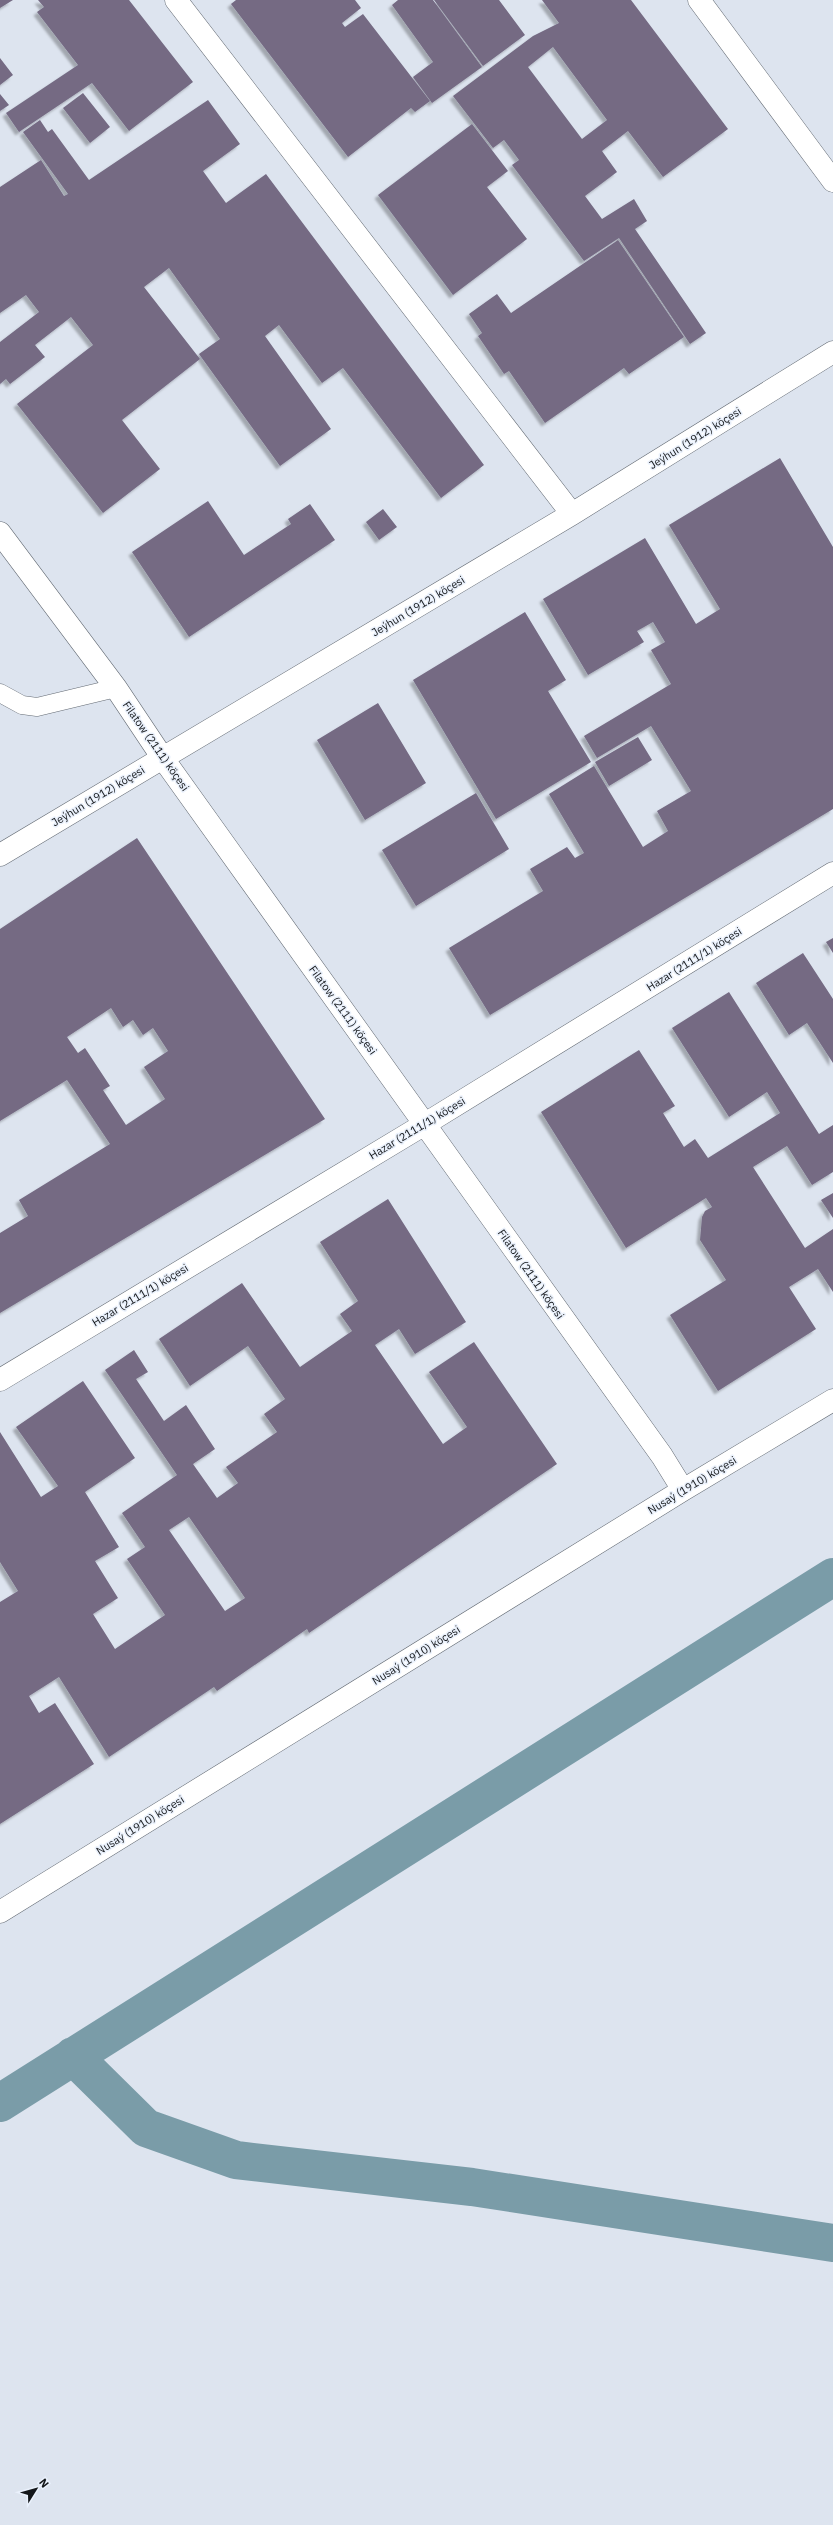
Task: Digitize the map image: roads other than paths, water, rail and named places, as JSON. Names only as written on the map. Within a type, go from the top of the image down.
[{"type":"street","points":[[176,0],[572,514]]},
{"type":"street","points":[[699,0],[833,181]]},
{"type":"street","name":"Jeýhun (1912) köçesi","points":[[0,855],[162,757],[572,514],[833,352]]},
{"type":"street","name":"Filatow (2111) köçesi","points":[[0,533],[116,688],[162,757],[662,1456],[683,1490]]},
{"type":"street","name":"Hazar (2111/1) köçesi","points":[[0,1380],[425,1124],[833,873]]},
{"type":"street","name":"Nusaý (1910) köçesi","points":[[0,1912],[683,1490],[833,1400]]},
{"type":"lane","points":[[0,694],[22,705],[38,707],[116,688]]},
{"type":"waterway","points":[[0,2103],[833,1577]]},
{"type":"waterway","points":[[73,2056],[146,2128],[236,2160],[472,2187],[833,2243]]}]
